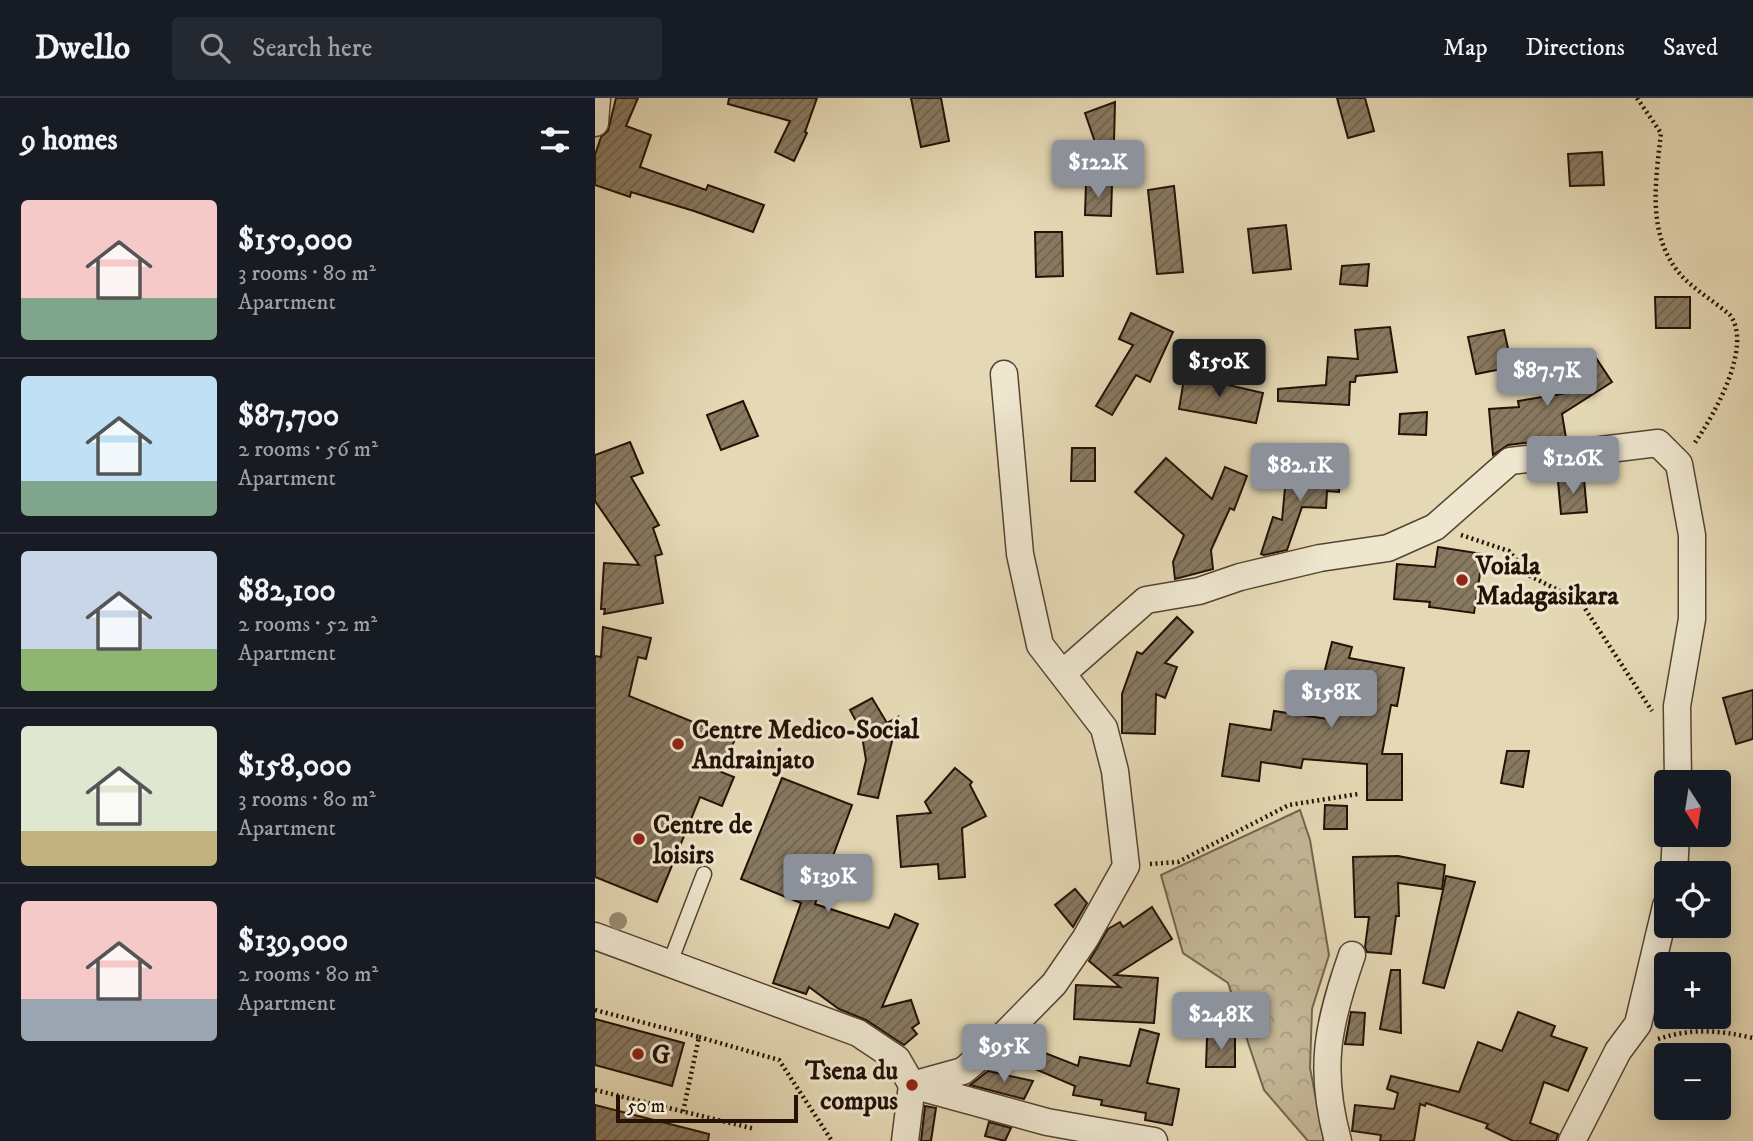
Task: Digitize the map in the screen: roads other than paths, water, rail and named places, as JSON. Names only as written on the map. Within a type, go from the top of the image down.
[{"type":"street","points":[[595,123],[597,98]]},
{"type":"street","points":[[912,1085],[963,1071],[1054,984],[1085,939],[1126,866],[1115,771],[1104,728],[1040,645],[1020,554],[1004,374]]},
{"type":"street","points":[[1063,673],[1146,600],[1199,591],[1240,577],[1320,558],[1388,548],[1435,527],[1510,461],[1636,443],[1658,443],[1679,464],[1692,535],[1692,619],[1677,706],[1678,770]]},
{"type":"street","points":[[595,936],[858,1033],[897,1059],[912,1085],[905,1141]]},
{"type":"street","points":[[1572,1141],[1618,1051],[1639,1024],[1659,938]]},
{"type":"street","points":[[1338,1141],[1329,1110],[1326,1053],[1335,1004],[1353,955]]},
{"type":"street","points":[[912,1085],[1047,1122],[1154,1141]]},
{"type":"lane","points":[[669,965],[703,874]]},
{"type":"place","name":"Voiala Madagasikara","points":[[1462,580]]},
{"type":"place","name":"Centre Medico-Social Andrainjato","points":[[678,744]]},
{"type":"place","name":"Centre de loisirs","points":[[639,839]]},
{"type":"place","name":"G","points":[[638,1054]]},
{"type":"place","name":"Tsena du compus","points":[[912,1085]]}]
